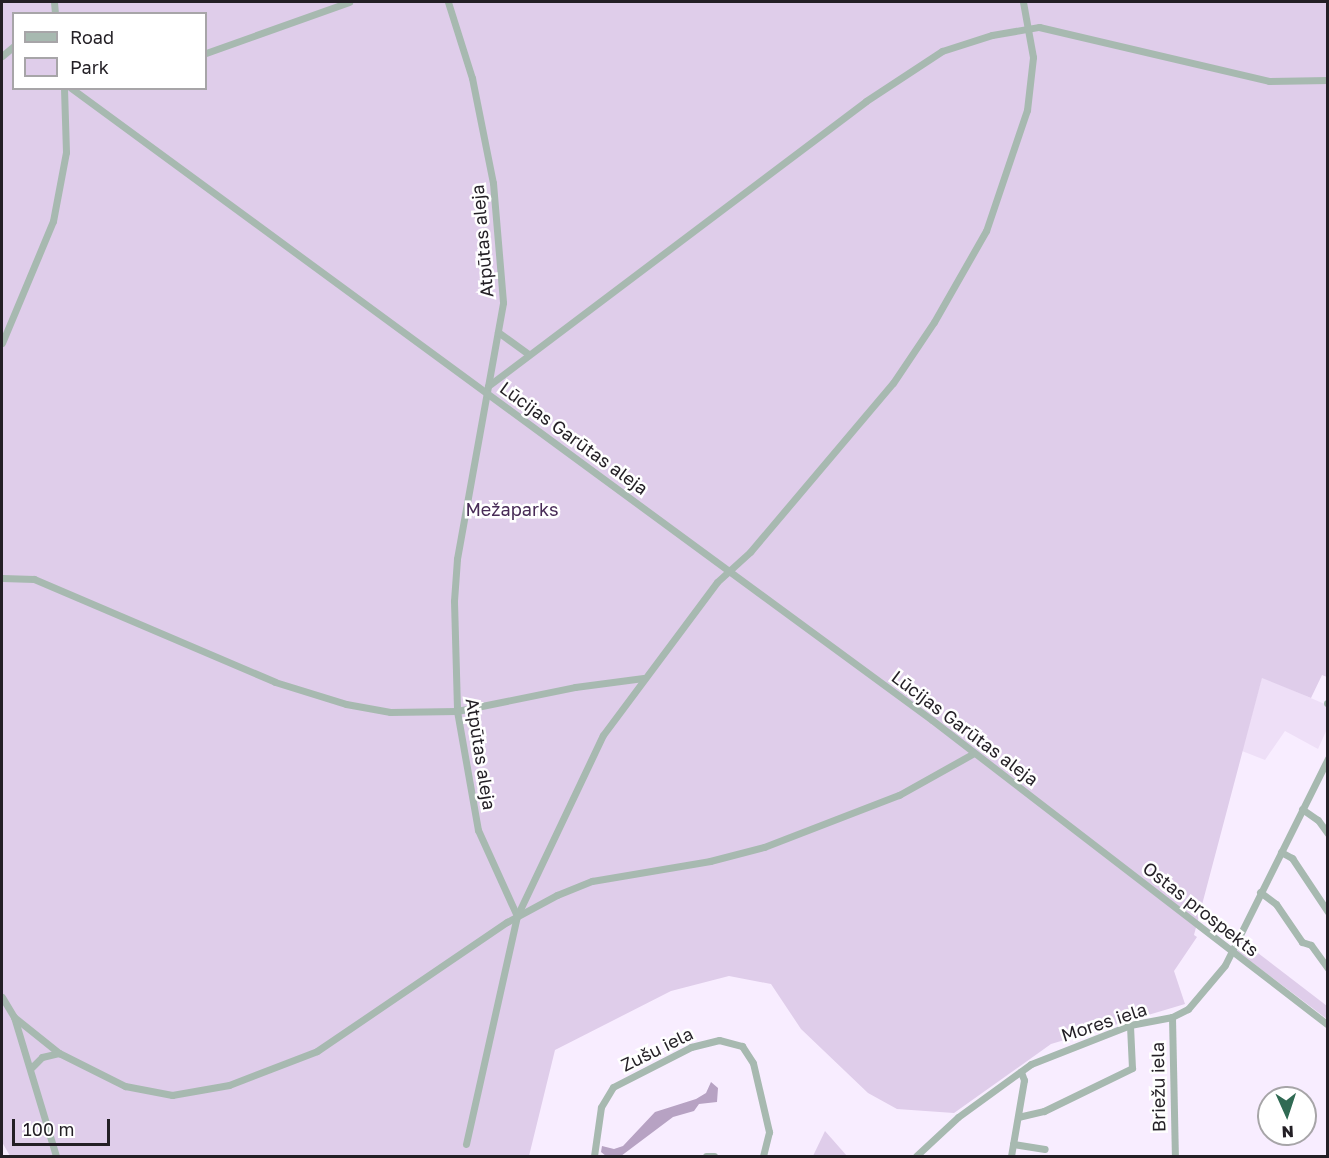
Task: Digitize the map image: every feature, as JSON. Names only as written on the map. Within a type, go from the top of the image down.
[{"type":"street","points":[[207,53],[349,2]]},
{"type":"street","name":"Atpūtas aleja","points":[[448,2],[472,78],[493,183],[503,303],[458,559],[454,601],[457,711],[477,830],[517,916]]},
{"type":"street","points":[[466,1144],[517,916],[603,735],[643,678],[728,572],[750,552],[893,383],[965,271],[986,231],[1024,126],[1033,57],[1023,2]]},
{"type":"street","points":[[487,389],[527,353],[917,65],[974,40],[1028,26],[1269,81],[1328,80]]},
{"type":"street","points":[[2,339],[54,221],[66,152],[64,90]]},
{"type":"street","name":"Lūcijas Garūtas aleja","points":[[74,90],[487,389],[728,572],[1057,816]]},
{"type":"street","points":[[498,332],[527,353]]},
{"type":"street","points":[[2,578],[34,579],[78,595],[175,642],[314,695],[390,712],[457,711],[575,687],[643,678]]},
{"type":"street","points":[[14,1017],[59,1053],[109,1079],[148,1093],[172,1095],[229,1085],[293,1062],[353,1030],[517,916],[592,881],[710,861],[814,829],[899,795],[974,753]]},
{"type":"street","name":"Mores iela","points":[[916,1156],[958,1117],[1040,1059],[1130,1025],[1172,1017],[1188,1008],[1210,987],[1328,758]]},
{"type":"street","points":[[1302,809],[1318,820],[1328,834]]},
{"type":"street","name":"Ostas prospekts","points":[[1057,816],[1328,1025]]},
{"type":"street","points":[[1281,852],[1292,858],[1328,912]]},
{"type":"street","points":[[1260,892],[1276,904],[1302,942],[1311,945],[1328,968]]},
{"type":"street","points":[[2,997],[14,1017],[32,1066],[56,1156]]},
{"type":"street","name":"Briežu iela","points":[[1172,1017],[1174,1156]]},
{"type":"street","points":[[1018,1117],[1044,1111],[1132,1068],[1130,1025]]},
{"type":"street","name":"Zušu iela","points":[[594,1156],[598,1117],[608,1092],[691,1047],[719,1040],[742,1046],[756,1070],[769,1132],[762,1156]]},
{"type":"street","points":[[32,1066],[42,1057],[59,1053]]},
{"type":"street","points":[[1011,1156],[1024,1080],[1021,1072]]},
{"type":"street","points":[[1013,1144],[1045,1149]]},
{"type":"street","points":[[706,1156],[714,1156]]},
{"type":"shaded area","points":[[1262,677],[1327,705],[1327,729],[1318,749],[1285,731],[1265,760],[1242,751]]},
{"type":"shaded area","points":[[711,1082],[718,1088],[717,1102],[699,1104],[694,1111],[673,1117],[621,1156],[606,1156],[601,1152],[602,1146],[614,1149],[623,1146],[655,1112],[696,1099],[706,1093]]},
{"type":"green space","name":"Mežaparks","points":[[2,2],[1327,2],[1327,677],[1322,675],[1311,698],[1262,678],[1194,935],[1197,937],[1174,971],[1185,1004],[1051,1044],[954,1113],[897,1109],[868,1093],[801,1029],[771,984],[729,976],[671,991],[555,1050],[529,1156],[10,1156],[2,1142]]},
{"type":"green space","points":[[1241,940],[1327,1006],[1327,1019],[1237,951]]},
{"type":"green space","points":[[825,1131],[847,1156],[813,1156]]}]
